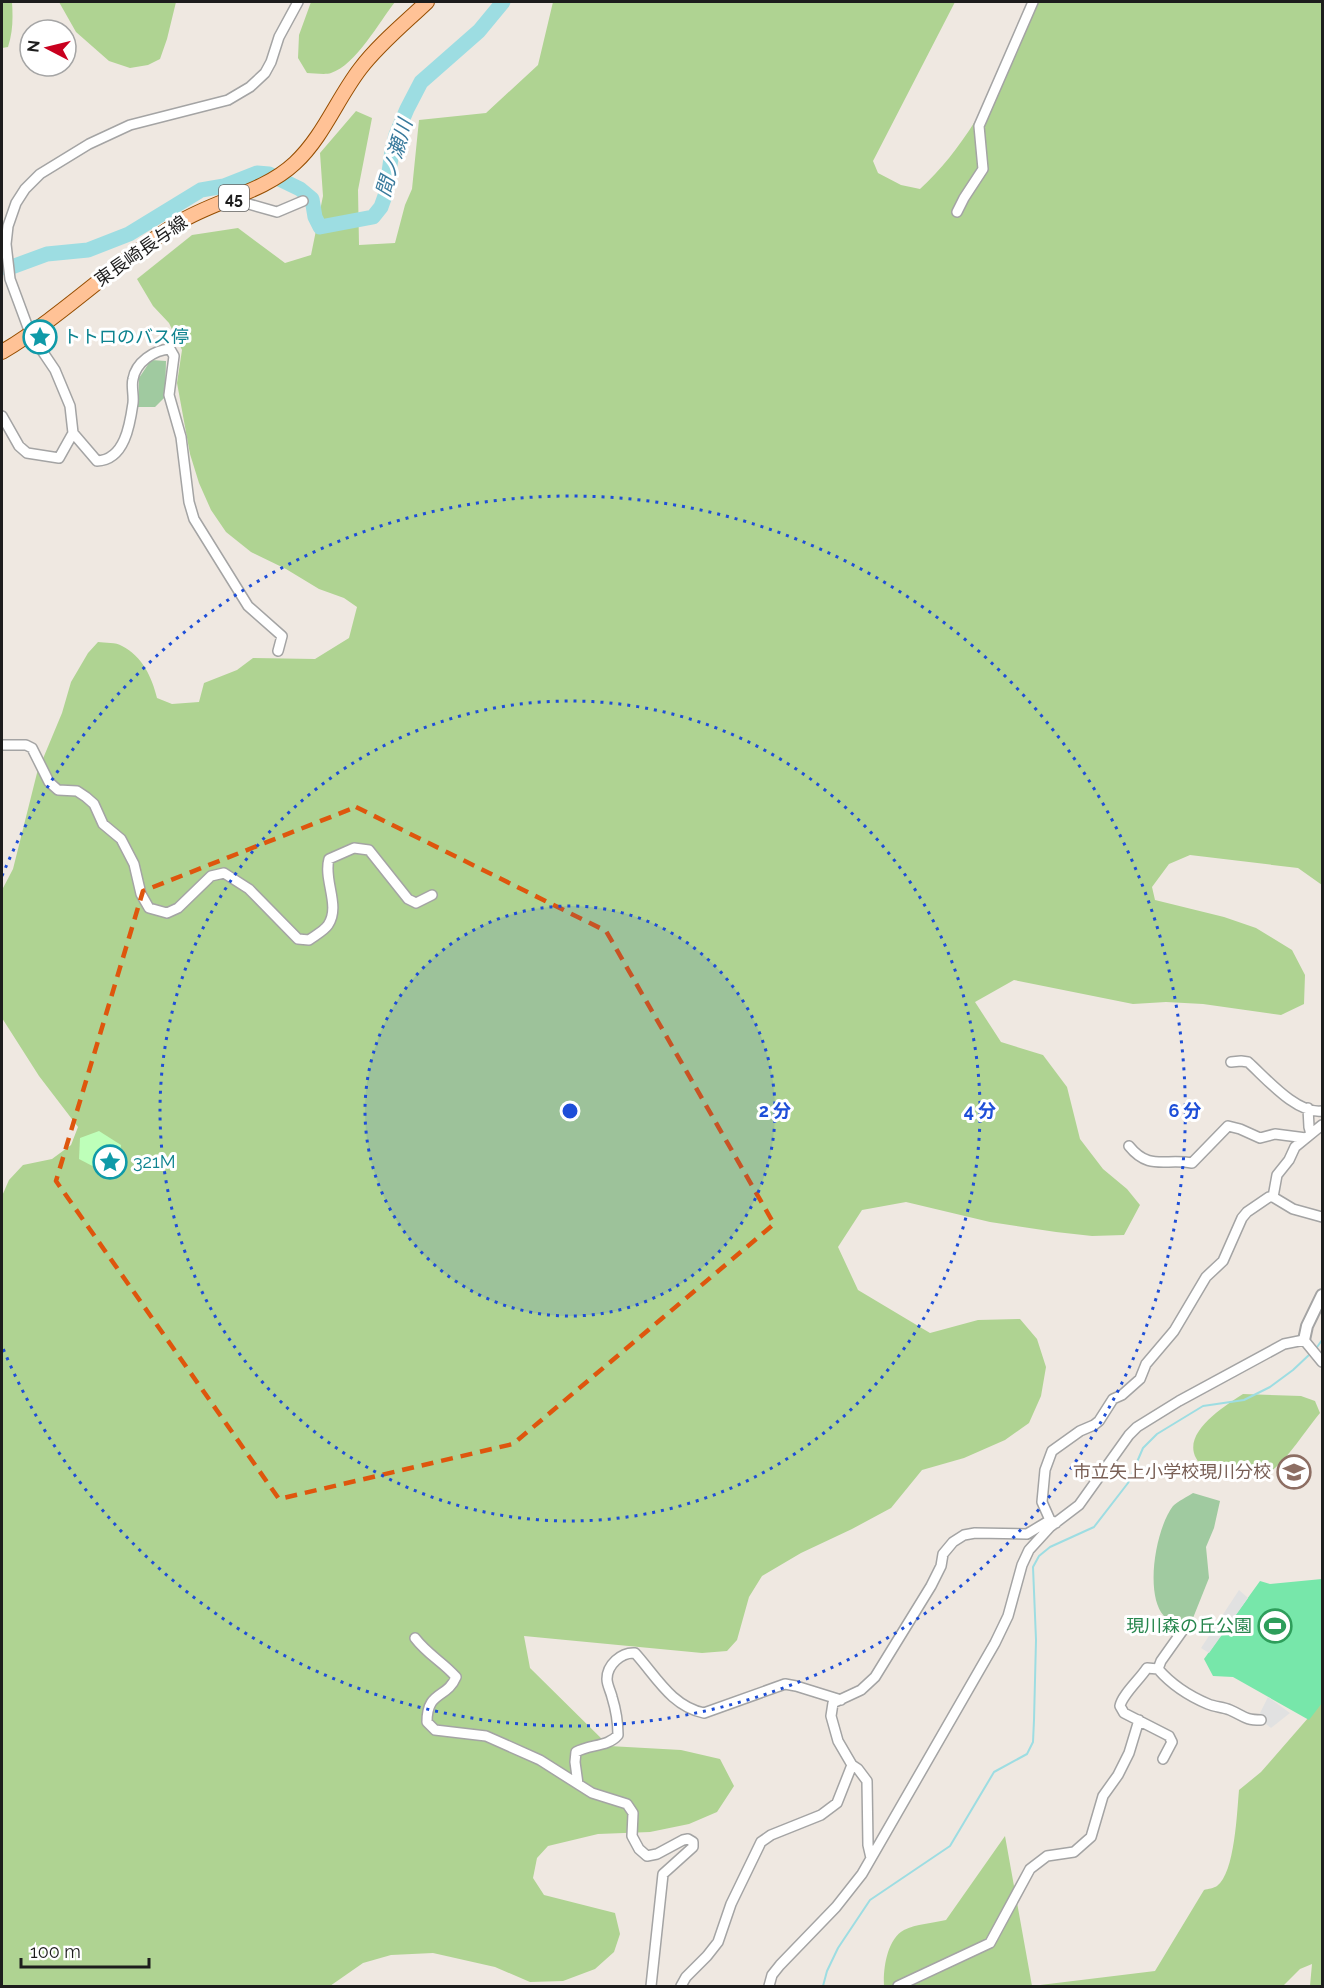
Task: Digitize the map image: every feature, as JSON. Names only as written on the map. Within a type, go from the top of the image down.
[{"type":"main road","name":"東長崎長与線","points":[[2,352],[179,222],[280,175],[295,163],[322,130],[360,69],[427,2]]},
{"type":"street","points":[[278,651],[282,636],[248,606],[194,519],[189,502],[181,436],[169,395],[174,356],[170,349],[158,350],[141,363],[132,379],[133,401],[124,442],[117,453],[104,461],[97,461],[73,433],[70,406],[62,392],[55,370],[30,333],[10,279],[6,244],[8,226],[16,203],[25,189],[40,174],[89,144],[130,125],[228,100],[250,87],[265,73],[279,37],[298,2]]},
{"type":"street","points":[[957,212],[983,169],[979,126],[1033,2]]},
{"type":"street","points":[[231,199],[277,212],[303,201]]},
{"type":"street","points":[[2,416],[19,446],[27,453],[59,458],[73,433]]},
{"type":"street","points":[[2,745],[26,745],[32,748],[49,782],[58,790],[77,791],[94,804],[103,824],[121,840],[126,848],[134,864],[141,894],[150,908],[167,913],[178,908],[211,876],[224,873],[249,889],[298,939],[309,940],[328,925],[333,911],[327,867],[329,859],[354,848],[369,850],[408,899],[416,903],[432,895]]},
{"type":"street","points":[[1231,1062],[1241,1060],[1248,1062],[1281,1095],[1318,1112],[1323,1111]]},
{"type":"street","points":[[1308,1108],[1308,1136]]},
{"type":"street","points":[[1273,1197],[1277,1175],[1290,1160],[1295,1147],[1323,1125]]},
{"type":"street","points":[[1129,1146],[1144,1161],[1192,1162],[1228,1126],[1260,1138],[1275,1134],[1295,1138],[1308,1136]]},
{"type":"street","points":[[1053,1525],[1042,1502],[1045,1470],[1052,1451],[1099,1421],[1113,1400],[1140,1379],[1146,1364],[1174,1331],[1206,1277],[1223,1261],[1242,1218],[1247,1212],[1269,1197],[1273,1197],[1293,1209],[1323,1217]]},
{"type":"street","points":[[1319,1358],[1306,1342],[1306,1326],[1323,1295]]},
{"type":"street","points":[[770,1986],[772,1975],[847,1894],[871,1858],[995,1643],[1008,1616],[1022,1565],[1029,1550],[1053,1525],[1079,1504],[1137,1427],[1263,1354],[1284,1344],[1306,1342]]},
{"type":"street","points":[[871,1858],[868,1845],[867,1781],[852,1765],[838,1741],[831,1716],[833,1703],[861,1690],[875,1677],[931,1586],[941,1566],[943,1554],[952,1542],[964,1535],[975,1533],[1027,1534],[1047,1522],[1053,1525]]},
{"type":"street","points":[[1158,1669],[1161,1660],[1183,1630]]},
{"type":"street","points":[[415,1638],[425,1651],[456,1677],[453,1683],[427,1708],[427,1722],[435,1730],[486,1736],[540,1760],[592,1793],[627,1804],[633,1813],[632,1836],[639,1849],[647,1856],[657,1854],[683,1840],[688,1839],[693,1842],[693,1847],[663,1874],[651,1986]]},
{"type":"street","points":[[579,1784],[575,1762],[576,1752],[586,1747],[613,1741],[618,1735],[616,1715],[607,1679],[611,1666],[620,1656],[628,1652],[635,1653],[656,1681],[678,1702],[697,1712],[704,1713],[721,1708],[785,1684],[841,1700]]},
{"type":"street","points":[[1163,1759],[1172,1742],[1169,1736],[1124,1713],[1120,1706],[1121,1699],[1133,1688],[1147,1668],[1158,1669],[1167,1679],[1191,1696],[1208,1704],[1228,1709],[1247,1720],[1261,1720]]},
{"type":"street","points":[[898,1986],[990,1942],[1030,1869],[1047,1856],[1074,1852],[1091,1838],[1103,1796],[1118,1775],[1129,1753],[1139,1720]]},
{"type":"street","points":[[681,1986],[686,1977],[718,1942],[731,1904],[761,1842],[771,1835],[820,1815],[837,1803],[852,1765]]},
{"type":"highlighted area","points":[[356,807],[606,931],[774,1224],[513,1444],[279,1499],[56,1181],[143,891]]},
{"type":"green space","points":[[2,2],[12,2],[12,30],[8,47],[2,48]]},
{"type":"green space","points":[[59,2],[176,2],[160,59],[148,65],[130,68],[109,61],[78,34],[78,18],[68,18]]},
{"type":"green space","points":[[311,2],[395,2],[349,61],[331,73],[323,74],[307,73],[298,58],[299,35]]},
{"type":"green space","points":[[553,2],[955,2],[873,161],[878,173],[901,185],[920,189],[939,170],[972,125],[1001,76],[1038,2],[1322,2],[1322,885],[1298,868],[1190,855],[1169,864],[1152,887],[1155,900],[1224,917],[1256,928],[1292,950],[1305,975],[1304,1004],[1281,1015],[1203,1004],[1166,1002],[1133,1004],[1014,980],[975,1002],[1001,1042],[1043,1055],[1067,1087],[1080,1139],[1103,1169],[1127,1189],[1140,1205],[1124,1235],[1092,1236],[990,1222],[906,1202],[862,1210],[838,1247],[858,1290],[930,1333],[978,1320],[1020,1319],[1037,1339],[1046,1367],[1041,1396],[1029,1423],[1005,1440],[964,1458],[922,1470],[891,1508],[801,1553],[762,1576],[749,1597],[737,1640],[727,1651],[702,1653],[524,1636],[530,1668],[609,1746],[681,1750],[720,1759],[734,1786],[717,1812],[689,1824],[650,1832],[598,1834],[548,1846],[537,1858],[533,1878],[544,1895],[615,1913],[620,1934],[614,1952],[595,1969],[563,1981],[530,1982],[495,1967],[433,1953],[391,1955],[363,1963],[330,1986],[2,1986],[2,1196],[9,1180],[23,1165],[52,1159],[71,1145],[78,1127],[39,1076],[2,1018],[2,890],[13,869],[37,773],[62,713],[71,682],[88,653],[98,642],[120,645],[135,655],[149,675],[157,698],[172,704],[199,702],[204,683],[237,670],[253,658],[315,659],[349,638],[357,607],[344,598],[319,589],[251,552],[226,532],[211,510],[190,454],[177,383],[182,350],[169,323],[153,306],[137,279],[192,235],[238,228],[285,263],[311,255],[323,196],[320,153],[356,111],[372,118],[358,190],[359,245],[395,243],[405,205],[412,189],[419,120],[486,113],[538,65]]},
{"type":"green space","points":[[151,360],[166,361],[165,397],[155,407],[138,407],[139,378]]},
{"type":"green space","points":[[99,1131],[121,1145],[119,1163],[102,1171],[79,1159],[80,1138]]},
{"type":"green space","points":[[1243,1394],[1301,1396],[1315,1401],[1320,1413],[1288,1454],[1269,1472],[1251,1474],[1203,1467],[1196,1458],[1193,1448],[1200,1429],[1226,1405]]},
{"type":"green space","points":[[1193,1493],[1220,1501],[1214,1528],[1206,1547],[1209,1578],[1189,1628],[1172,1622],[1164,1616],[1158,1606],[1154,1577],[1157,1545],[1167,1516],[1175,1504]]},
{"type":"green space","name":"現川森の丘公園","points":[[1322,1579],[1322,1703],[1309,1720],[1233,1677],[1213,1676],[1204,1659],[1260,1581],[1270,1584]]},
{"type":"green space","points":[[1322,1702],[1322,1986],[1310,1986],[1312,1964],[1300,1969],[1283,1986],[1032,1986],[1155,1971],[1204,1890],[1217,1886],[1223,1879],[1234,1841],[1239,1790],[1261,1772]]},
{"type":"green space","points":[[1005,1836],[1032,1986],[884,1986],[887,1955],[898,1934],[914,1926],[946,1920]]},
{"type":"shaded area","points":[[1239,1590],[1248,1598],[1209,1653],[1201,1648]]},
{"type":"shaded area","points":[[1268,1697],[1290,1713],[1271,1728],[1261,1720],[1260,1713]]},
{"type":"waterway","name":"間ノ瀬川","points":[[2,267],[9,268],[47,254],[88,250],[129,234],[201,190],[224,186],[257,173],[269,174],[300,189],[312,199],[315,217],[320,227],[373,217],[381,207],[386,193],[396,135],[421,82],[479,31],[503,2]]},
{"type":"waterway","points":[[1315,1350],[1322,1340]]},
{"type":"waterway","points":[[823,1986],[838,1948],[870,1900],[950,1846],[994,1772],[1027,1754],[1033,1742],[1034,1720],[1036,1640],[1033,1567],[1039,1556],[1050,1547],[1094,1527],[1128,1483],[1143,1448],[1157,1434],[1203,1406],[1244,1400],[1270,1387],[1310,1354]]},
{"type":"place","name":"トトロのバス停","points":[[40,337]]},
{"type":"place","name":"321M","points":[[110,1162]]},
{"type":"place","name":"市立矢上小学校現川分校","points":[[1294,1472]]},
{"type":"place","name":"現川森の丘公園","points":[[1275,1626]]}]
